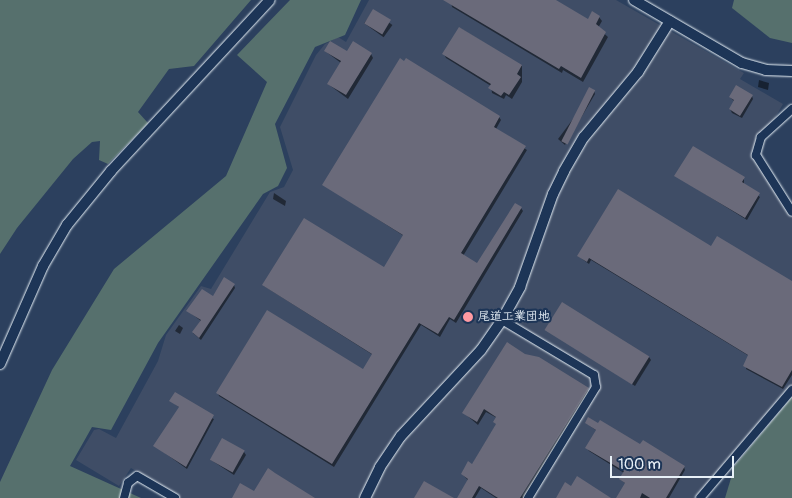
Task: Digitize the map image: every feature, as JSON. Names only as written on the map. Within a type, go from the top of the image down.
[{"type":"street","points":[[0,364],[43,266],[67,225],[111,172],[270,0]]},
{"type":"street","points":[[634,0],[742,63],[766,70],[792,71]]},
{"type":"street","points":[[365,498],[380,467],[401,436],[481,350],[502,320],[520,287],[552,194],[564,171],[584,137],[633,80],[670,21]]},
{"type":"street","points":[[792,109],[761,137],[756,150],[757,160],[792,212]]},
{"type":"street","points":[[502,320],[594,375],[596,387],[528,498]]},
{"type":"street","points":[[700,498],[792,390]]},
{"type":"street","points":[[124,498],[128,483],[137,476],[171,497]]},
{"type":"shaded area","name":"尾道工業団地","points":[[369,0],[616,0],[744,73],[740,79],[783,104],[760,144],[760,158],[792,207],[792,392],[702,498],[164,498],[169,491],[131,468],[119,486],[76,460],[94,430],[99,429],[116,438],[158,361],[166,335],[201,286],[211,289],[270,192],[284,187],[293,170],[280,127],[316,55],[325,44],[338,37],[346,42]]},
{"type":"green space","points":[[0,0],[251,0],[194,66],[169,69],[138,112],[148,123],[108,164],[99,160],[100,141],[92,142],[73,159],[17,228],[0,254]]},
{"type":"green space","points":[[290,0],[361,0],[345,35],[315,47],[275,124],[287,168],[278,186],[263,194],[158,343],[111,430],[92,427],[70,466],[141,498],[0,498],[0,482],[52,370],[114,269],[226,176],[267,82],[237,55]]},
{"type":"green space","points":[[734,0],[792,0],[792,43],[770,38],[732,8]]},
{"type":"green space","points":[[792,397],[792,498],[725,498],[735,465]]},
{"type":"building","points":[[443,0],[556,0],[588,19],[592,11],[600,16],[596,24],[606,32],[581,78],[561,66],[559,69]]},
{"type":"building","points":[[373,9],[391,20],[382,34],[364,24]]},
{"type":"building","points":[[459,27],[522,65],[517,74],[521,77],[509,95],[504,92],[501,96],[488,88],[491,84],[442,54]]},
{"type":"building","points":[[330,41],[347,51],[353,41],[372,53],[346,95],[327,84],[341,61],[324,51]]},
{"type":"building","points":[[400,58],[404,61],[406,58],[500,116],[494,127],[526,146],[461,253],[477,263],[515,203],[522,207],[454,320],[449,317],[438,334],[419,323],[332,464],[216,393],[267,310],[363,369],[372,354],[262,285],[304,218],[384,267],[403,235],[322,185]]},
{"type":"building","points":[[736,85],[753,95],[740,116],[729,109],[734,100],[729,97]]},
{"type":"building","points":[[589,87],[595,90],[568,145],[561,141]]},
{"type":"building","points":[[693,146],[745,177],[742,182],[760,193],[745,218],[674,176]]},
{"type":"building","points":[[618,189],[711,246],[717,236],[792,281],[792,370],[782,387],[743,366],[748,355],[589,258],[587,262],[577,256]]},
{"type":"building","points":[[224,277],[235,284],[199,338],[192,332],[201,320],[186,311],[202,289],[213,296]]},
{"type":"building","points":[[562,302],[649,357],[632,385],[545,330]]},
{"type":"building","points":[[507,342],[525,354],[539,357],[589,388],[520,498],[498,498],[479,486],[472,498],[457,498],[468,479],[461,474],[468,461],[472,464],[496,424],[493,422],[496,417],[484,409],[477,422],[462,413]]},
{"type":"building","points":[[175,392],[214,415],[186,467],[153,446],[179,407],[169,401]]},
{"type":"building","points":[[588,417],[598,423],[600,420],[640,444],[643,440],[685,466],[666,498],[650,498],[642,493],[640,498],[616,498],[625,483],[619,479],[624,471],[585,448],[596,430],[585,423]]},
{"type":"building","points":[[222,438],[245,451],[233,472],[210,460]]},
{"type":"building","points":[[268,468],[315,498],[232,498],[240,483],[254,491]]},
{"type":"building","points":[[577,476],[611,498],[556,498],[565,482],[571,486]]},
{"type":"building","points":[[424,481],[454,498],[414,498]]},
{"type":"place","name":"尾道工業団地","points":[[468,317]]}]
